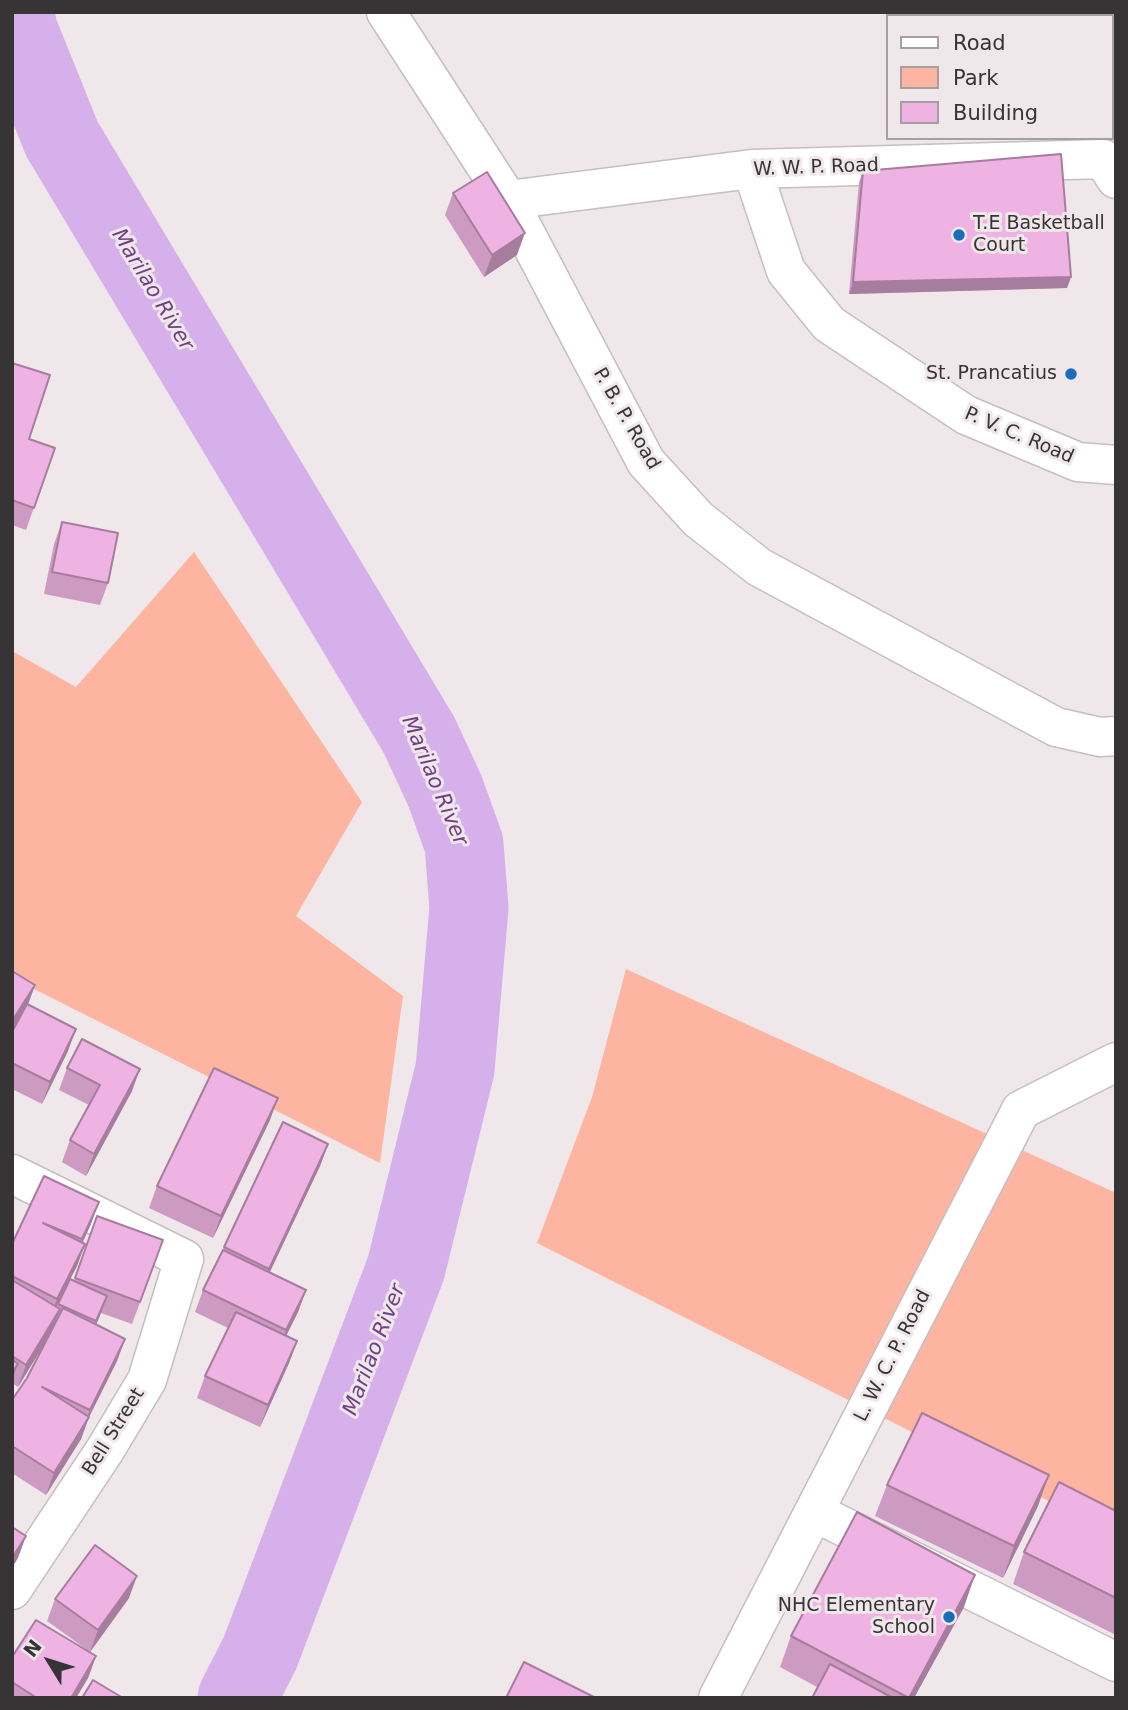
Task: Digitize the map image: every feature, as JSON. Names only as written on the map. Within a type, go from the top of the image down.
[{"type":"street","name":"P. B. P. Road","points":[[386,12],[508,200],[646,463],[698,519],[759,567],[1056,727],[1100,737],[1116,736]]},
{"type":"street","name":"W. W. P. Road","points":[[508,200],[752,169],[1108,159]]},
{"type":"street","name":"P. V. C. Road","points":[[752,169],[786,271],[829,324],[966,415],[1078,463],[1116,466]]},
{"type":"street","name":"L. W. C. P. Road","points":[[718,1698],[1021,1110],[1116,1062]]},
{"type":"street","name":"Bell Street","points":[[12,1590],[105,1450],[147,1380],[184,1259],[15,1181]]},
{"type":"street","points":[[814,1512],[1116,1662]]},
{"type":"green space","points":[[194,552],[362,802],[296,916],[403,996],[380,1163],[12,978],[12,651],[76,687]]},
{"type":"green space","points":[[626,969],[1116,1193],[1116,1535],[537,1243],[592,1097]]},
{"type":"building","name":"T.E Basketball Court","points":[[1061,154],[1071,277],[853,282],[863,171]]},
{"type":"building","points":[[487,172],[525,233],[492,255],[453,193]]},
{"type":"building","points":[[12,363],[50,375],[29,439],[55,448],[34,508],[12,500]]},
{"type":"building","points":[[62,522],[118,533],[108,583],[52,572]]},
{"type":"building","points":[[12,971],[35,985],[12,1021]]},
{"type":"building","points":[[27,1004],[76,1029],[50,1082],[12,1063],[12,1032]]},
{"type":"building","points":[[82,1039],[140,1069],[94,1154],[70,1140],[100,1085],[67,1068]]},
{"type":"building","points":[[214,1068],[278,1098],[221,1216],[157,1186]]},
{"type":"building","points":[[283,1122],[328,1144],[269,1269],[224,1247]]},
{"type":"building","points":[[44,1176],[99,1202],[82,1239],[43,1223],[85,1244],[57,1299],[12,1276],[12,1244]]},
{"type":"building","points":[[97,1216],[163,1240],[140,1302],[75,1278]]},
{"type":"building","points":[[223,1250],[306,1290],[286,1330],[203,1290]]},
{"type":"building","points":[[70,1279],[107,1296],[96,1321],[58,1304]]},
{"type":"building","points":[[12,1280],[60,1309],[26,1365],[12,1356]]},
{"type":"building","points":[[63,1308],[125,1339],[90,1410],[42,1387],[89,1417],[54,1473],[12,1446],[12,1400],[27,1378]]},
{"type":"building","points":[[236,1312],[297,1341],[268,1405],[205,1376]]},
{"type":"building","points":[[12,1359],[18,1364],[12,1372]]},
{"type":"building","points":[[922,1413],[1049,1475],[1014,1546],[887,1485]]},
{"type":"building","points":[[1059,1482],[1116,1511],[1116,1598],[1024,1552]]},
{"type":"building","points":[[857,1512],[975,1575],[909,1698],[791,1636]]},
{"type":"building","points":[[12,1527],[26,1536],[12,1558]]},
{"type":"building","points":[[95,1545],[137,1576],[98,1630],[55,1599]]},
{"type":"building","points":[[36,1620],[96,1656],[71,1698],[37,1698],[12,1682],[12,1657]]},
{"type":"building","points":[[524,1662],[596,1698],[506,1698]]},
{"type":"building","points":[[830,1664],[893,1698],[812,1698]]},
{"type":"building","points":[[93,1680],[123,1698],[82,1698]]},
{"type":"waterway","name":"Marilao River","points":[[15,12],[18,30],[62,139],[419,735],[445,791],[464,844],[469,908],[455,1069],[406,1268],[260,1653],[237,1698]]},
{"type":"place","name":"T.E Basketball Court","points":[[959,235]]},
{"type":"place","name":"St. Prancatius","points":[[1071,374]]},
{"type":"place","name":"NHC Elementary School","points":[[949,1617]]}]
